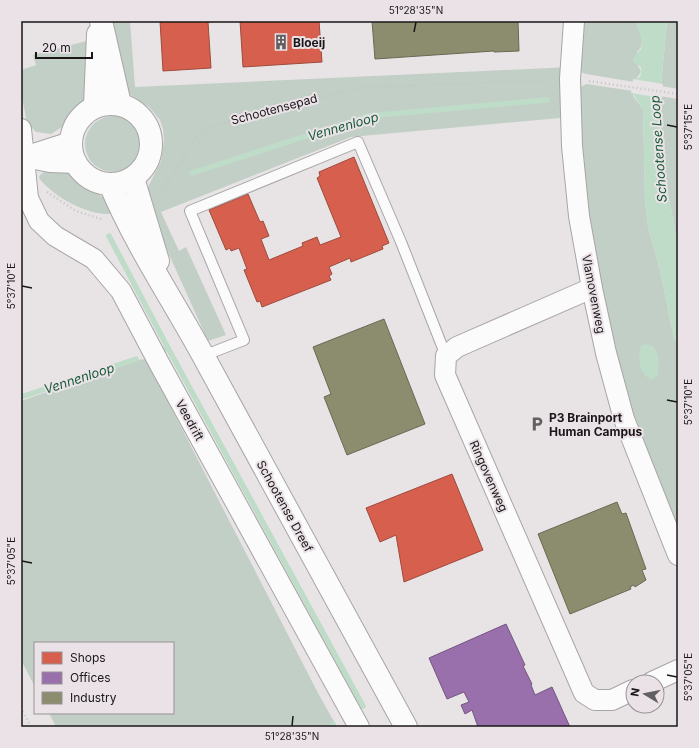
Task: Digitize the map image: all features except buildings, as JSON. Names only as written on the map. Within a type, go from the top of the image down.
[{"type":"street","points":[[100,21],[120,104]]},
{"type":"street","points":[[95,106],[100,21]]},
{"type":"street","name":"Vlamovenweg","points":[[574,21],[570,79],[572,146],[579,216],[592,288],[606,354],[624,419],[678,555]]},
{"type":"street","points":[[108,103],[120,104],[135,110],[146,122],[151,137],[151,153],[144,167],[133,178],[122,183],[110,184],[96,182],[84,174],[76,163],[72,153],[71,142],[73,131],[78,120],[85,112],[95,106],[108,103]]},
{"type":"street","name":"Veedrift","points":[[21,129],[28,198],[39,221],[55,236],[94,260],[121,291],[359,727]]},
{"type":"street","points":[[23,158],[71,142]]},
{"type":"street","points":[[23,158],[50,162],[76,163]]},
{"type":"street","name":"Schootense Dreef","points":[[133,178],[133,214],[143,253],[164,285],[406,727]]},
{"type":"street","name":"Schootense Dreef","points":[[110,184],[133,214]]},
{"type":"street","points":[[446,356],[457,347],[592,288]]},
{"type":"street","name":"Ringovenweg","points":[[446,356],[445,375],[584,693],[595,700],[612,700],[625,694]]},
{"type":"street","points":[[665,676],[678,670]]},
{"type":"lane","points":[[203,356],[244,340],[190,211],[358,142],[401,242],[446,356]]},
{"type":"path","name":"Schootensepad","points":[[133,214],[163,190],[198,135],[211,126],[357,88],[570,79],[678,94]]},
{"type":"path","points":[[27,189],[43,189],[76,211],[90,217],[107,221],[133,214]]},
{"type":"path","points":[[21,708],[31,727]]},
{"type":"shaded area","points":[[110,21],[130,21],[135,87],[571,67],[571,117],[351,137],[161,212],[179,251],[186,247],[226,335],[208,341],[149,210],[146,196],[148,187],[161,161],[164,140],[163,129],[160,120],[149,107],[128,93]]},
{"type":"shaded area","points":[[580,21],[636,21],[642,41],[640,49],[637,52],[637,63],[641,72],[634,82],[580,72]]},
{"type":"shaded area","points":[[667,21],[678,21],[678,89],[661,86]]},
{"type":"shaded area","points":[[90,40],[85,100],[62,127],[51,134],[36,132],[27,123],[21,92],[21,70],[36,65],[33,55]]},
{"type":"shaded area","points":[[587,84],[633,91],[633,96],[643,109],[645,202],[648,227],[660,270],[674,339],[678,344],[678,537],[647,460],[620,372],[595,262],[579,146],[579,87]]},
{"type":"shaded area","points":[[660,96],[678,99],[678,248],[662,159]]},
{"type":"shaded area","points":[[108,116],[118,116],[133,124],[139,133],[141,144],[139,155],[133,164],[118,172],[108,172],[97,167],[90,160],[85,149],[85,139],[90,128],[97,121]]},
{"type":"shaded area","points":[[48,169],[69,172],[85,186],[109,201],[115,213],[95,213],[63,199],[45,185],[39,178],[40,175]]},
{"type":"shaded area","points":[[146,359],[318,693],[337,727],[56,727],[50,714],[174,714],[174,642],[34,642],[34,685],[21,660],[21,401],[137,360]]},
{"type":"water","name":"Schootense Loop","points":[[636,21],[667,21],[660,96],[660,134],[662,159],[678,248],[678,344],[674,339],[660,270],[648,227],[645,202],[643,109],[633,94],[635,79],[640,76],[641,72],[640,66],[633,62],[634,57],[641,49],[642,41]]},
{"type":"water","points":[[645,344],[654,348],[658,356],[658,375],[652,380],[644,374],[639,361],[641,346]]},
{"type":"pier","points":[[633,79],[663,84],[662,98],[631,93]]},
{"type":"waterway","name":"Vennenloop","points":[[192,173],[368,116],[547,100]]},
{"type":"waterway","name":"Vennenloop","points":[[109,236],[168,348],[161,350]]},
{"type":"waterway","points":[[168,348],[363,706]]},
{"type":"waterway","name":"Vennenloop","points":[[21,397],[136,359]]},
{"type":"place","name":"Bloeij","points":[[281,42]]},
{"type":"place","name":"P3 Brainport Human Campus","points":[[537,424]]}]
